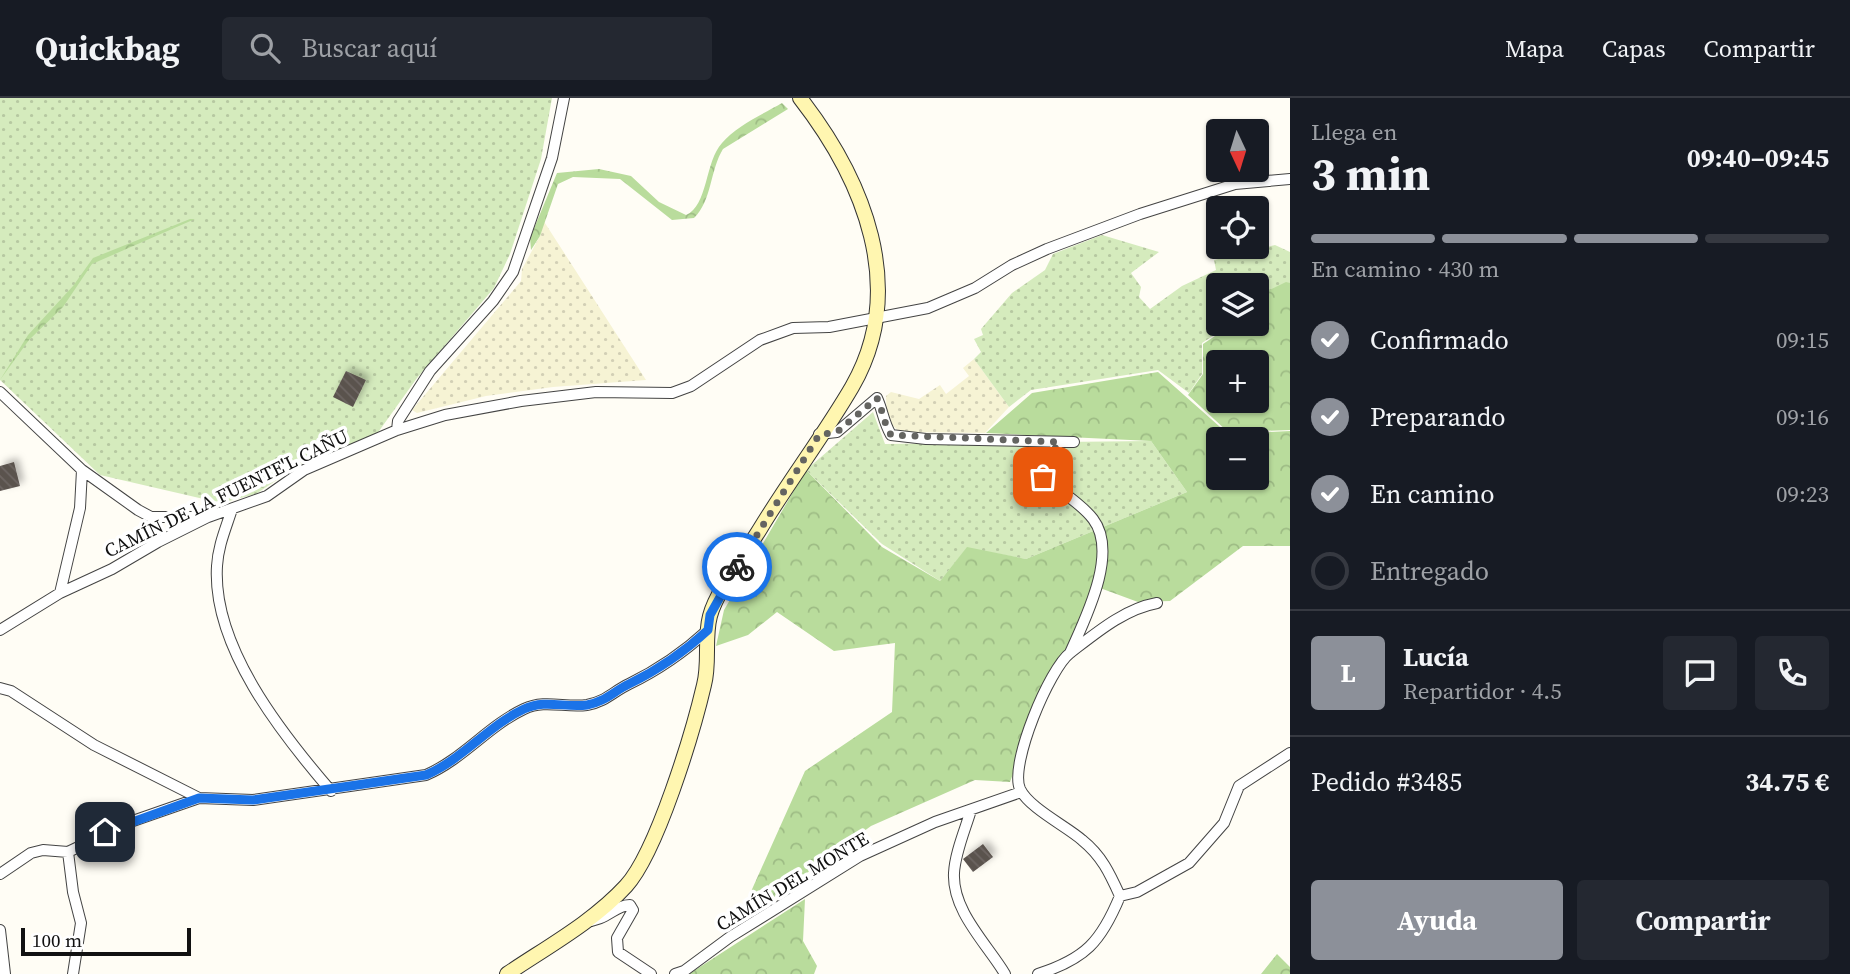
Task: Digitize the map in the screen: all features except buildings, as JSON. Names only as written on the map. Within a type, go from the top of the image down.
[{"type":"street","points":[[397,430],[398,421],[430,371],[492,301],[513,272],[552,158],[564,98]]},
{"type":"street","points":[[507,974],[583,922],[628,884],[645,857],[684,755],[705,681],[710,615],[819,435],[853,385],[877,316],[877,270],[861,198],[844,161],[800,98]]},
{"type":"street","name":"CAMÍN DE LA FUENTE'L CAÑU","points":[[0,629],[61,593],[112,569],[208,517],[267,496],[304,470],[397,430],[445,415],[522,401],[596,392],[672,393],[691,386],[760,340],[793,328],[829,327],[928,308],[975,288],[1012,265],[1047,249],[1140,214],[1235,184],[1290,179]]},
{"type":"street","points":[[0,392],[82,470],[150,517],[208,517]]},
{"type":"street","points":[[819,435],[837,432],[877,398],[881,407],[880,417],[891,435],[1074,442]]},
{"type":"street","points":[[1038,974],[1067,964],[1091,948],[1112,916],[1120,897],[1106,864],[1083,841],[1021,792],[1017,780],[1026,732],[1070,653],[1098,582],[1104,540],[1093,519],[1043,477],[1044,467],[1059,442]]},
{"type":"street","points":[[61,593],[80,508],[82,470]]},
{"type":"street","points":[[232,509],[221,540],[217,567],[225,629],[275,718],[302,757],[331,791]]},
{"type":"street","points":[[1070,653],[1126,611],[1157,603]]},
{"type":"street","points":[[0,874],[31,853],[43,850],[68,852],[130,822],[199,798],[253,800],[331,791],[426,775],[447,766],[505,719],[539,703],[584,705],[610,698],[627,685],[652,674],[680,656],[708,630]]},
{"type":"street","points":[[0,688],[11,691],[94,745],[199,798]]},
{"type":"street","points":[[1120,897],[1137,892],[1189,863],[1224,823],[1239,786],[1290,753]]},
{"type":"street","name":"CAMÍN DEL MONTE","points":[[675,974],[684,971],[730,937],[859,856],[1021,792]]},
{"type":"street","points":[[971,810],[955,864],[955,891],[967,919],[1005,974]]},
{"type":"street","points":[[68,852],[73,892],[81,923],[73,974]]},
{"type":"street","points":[[583,922],[600,922],[624,905],[630,905],[633,910],[617,937],[618,952],[651,974]]},
{"type":"street","points":[[0,930],[5,974]]},
{"type":"shaded area","points":[[543,220],[646,380],[553,387],[486,396],[417,413],[412,410],[521,281],[522,269],[540,236]]},
{"type":"shaded area","points":[[974,359],[1009,407],[985,433],[900,432],[887,421],[886,396],[891,392],[919,399],[940,385],[946,394],[969,376],[963,368]]},
{"type":"green space","points":[[0,98],[552,98],[541,159],[510,254],[494,288],[417,378],[374,438],[300,464],[256,494],[221,503],[100,475],[0,380]]},
{"type":"green space","points":[[782,103],[788,109],[723,149],[708,194],[694,218],[672,220],[620,179],[573,177],[558,184],[540,236],[531,250],[530,238],[557,173],[599,169],[631,176],[659,202],[686,215],[699,202],[712,161],[722,143],[742,126]]},
{"type":"green space","points":[[195,219],[92,264],[63,307],[29,340],[0,380],[28,335],[73,286],[93,258]]},
{"type":"green space","points":[[1102,235],[1159,252],[1131,273],[1141,287],[1139,297],[1150,309],[1182,286],[1206,275],[1206,336],[1213,336],[1202,343],[1202,374],[1189,393],[1158,370],[1031,390],[1009,407],[974,359],[981,352],[974,339],[983,335],[981,329],[1012,293],[1045,270],[1053,254]]},
{"type":"green space","points":[[1275,245],[1290,252],[1290,283],[1269,291],[1269,273],[1210,273],[1216,270],[1214,260],[1218,259],[1269,259],[1269,246]]},
{"type":"green space","points":[[1286,282],[1290,283],[1290,430],[1223,427],[1207,413],[1269,413],[1269,350],[1206,350],[1206,412],[1188,395],[1203,374],[1203,344],[1215,336],[1269,336],[1269,290]]},
{"type":"green space","points":[[1158,372],[1220,427],[1206,427],[1206,490],[1269,490],[1269,432],[1290,431],[1290,546],[1243,546],[1170,601],[1138,602],[1100,588],[1036,711],[1010,782],[975,780],[871,826],[736,925],[805,771],[892,712],[895,643],[834,651],[777,612],[748,635],[716,646],[724,610],[806,470],[882,547],[940,581],[967,547],[1026,559],[1187,492],[1151,441],[986,433],[1032,393]]},
{"type":"green space","points":[[873,412],[885,444],[1151,441],[1187,492],[1026,559],[967,548],[940,581],[882,544],[806,470]]},
{"type":"green space","points":[[805,899],[803,941],[817,966],[814,974],[689,974]]},
{"type":"green space","points":[[1277,954],[1290,967],[1290,974],[1261,974]]},
{"type":"way so far","points":[[737,567],[819,435],[837,432],[877,398],[881,407],[880,417],[891,435],[926,439],[944,437],[1059,442],[1044,467],[1043,477]]},
{"type":"route","points":[[105,832],[199,798],[253,800],[379,784],[426,775],[447,766],[505,719],[539,703],[584,705],[610,698],[627,685],[652,674],[680,656],[708,630],[710,615],[737,567]]}]
